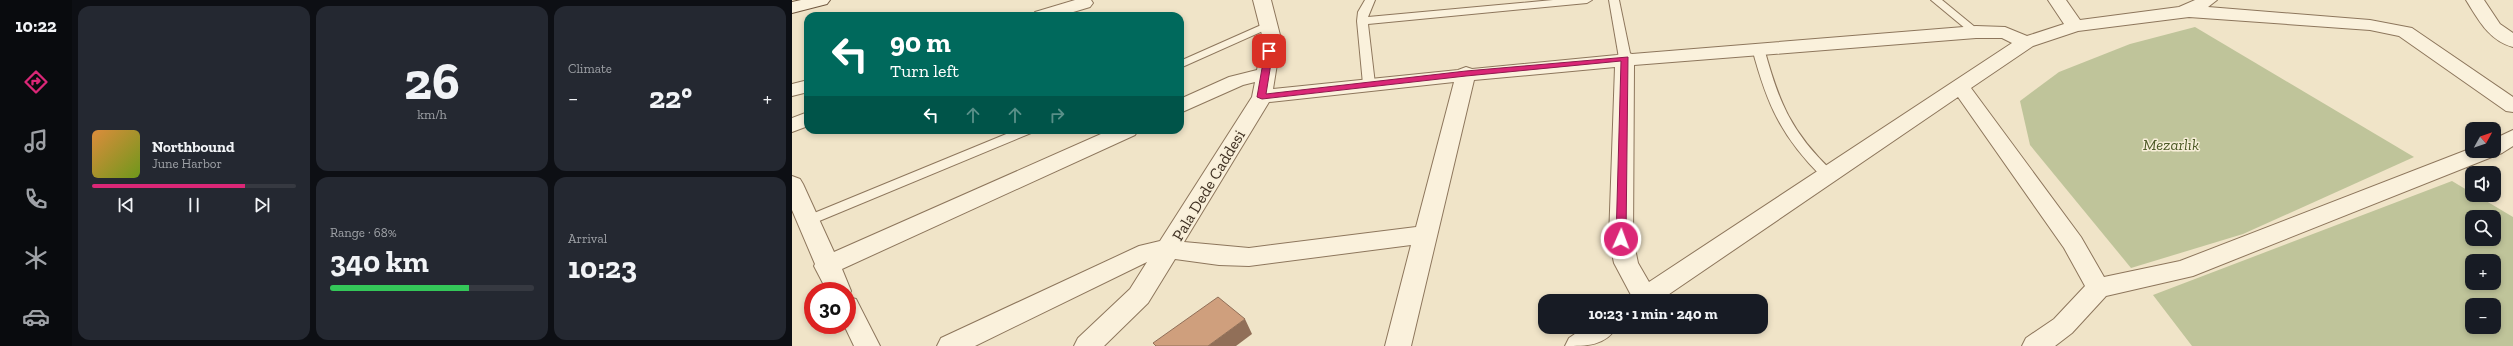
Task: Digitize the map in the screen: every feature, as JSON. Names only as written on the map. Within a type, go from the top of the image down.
[{"type":"street","points":[[792,8],[821,0]]},
{"type":"street","name":"Pala Dede Caddesi","points":[[1087,346],[1140,296],[1262,97],[1264,74],[1272,39],[1262,0]]},
{"type":"street","points":[[2057,0],[2075,26]]},
{"type":"street","points":[[1650,294],[2026,42],[2075,26],[2186,6],[2208,0]]},
{"type":"street","points":[[2475,0],[2493,28],[2513,41]]},
{"type":"street","points":[[1054,12],[1086,2]]},
{"type":"street","points":[[1075,12],[1086,2]]},
{"type":"street","points":[[2186,6],[2370,25],[2405,32],[2513,106]]},
{"type":"street","points":[[1262,97],[1466,73],[1625,58],[1976,32],[2006,33],[2026,42]]},
{"type":"street","points":[[1625,58],[1621,239],[1626,263],[1640,294]]},
{"type":"street","points":[[1398,346],[1466,73]]},
{"type":"street","points":[[1184,105],[1236,82],[1264,74]]},
{"type":"street","points":[[1960,86],[2073,243],[2098,288]]},
{"type":"street","points":[[792,90],[804,87]]},
{"type":"street","points":[[792,126],[804,121]]},
{"type":"street","points":[[826,266],[1119,134]]},
{"type":"street","points":[[2501,144],[2513,137]]},
{"type":"street","points":[[2035,346],[2063,326],[2098,288],[2184,269],[2467,158]]},
{"type":"street","points":[[792,184],[800,224],[834,282]]},
{"type":"street","points":[[950,346],[1139,254],[1169,249],[1219,256],[1281,254],[1427,234]]},
{"type":"street","points":[[856,324],[867,346]]},
{"type":"street","points":[[1578,346],[1594,334]]},
{"type":"lane","points":[[1368,84],[1362,21],[1363,12],[1370,0]]},
{"type":"lane","points":[[1362,21],[1587,0]]},
{"type":"lane","points":[[1614,0],[1625,58]]},
{"type":"lane","points":[[1936,0],[1976,32]]},
{"type":"lane","points":[[1184,63],[1268,25]]},
{"type":"lane","points":[[1758,48],[1770,93],[1782,121],[1797,143],[1828,175]]},
{"type":"lane","points":[[800,224],[1017,134]]},
{"type":"green space","name":"Mezarlık","points":[[2195,27],[2414,157],[2243,234],[2131,268],[2030,145],[2020,101],[2059,72],[2130,44]]},
{"type":"green space","points":[[2452,181],[2465,189],[2465,202],[2488,202],[2513,217],[2513,346],[2192,346],[2153,295]]},
{"type":"building","points":[[1218,297],[1245,319],[1208,346],[1156,346],[1153,343]]},
{"type":"route","points":[[1269,51],[1264,74],[1262,97],[1466,73],[1625,58],[1621,239]]}]
